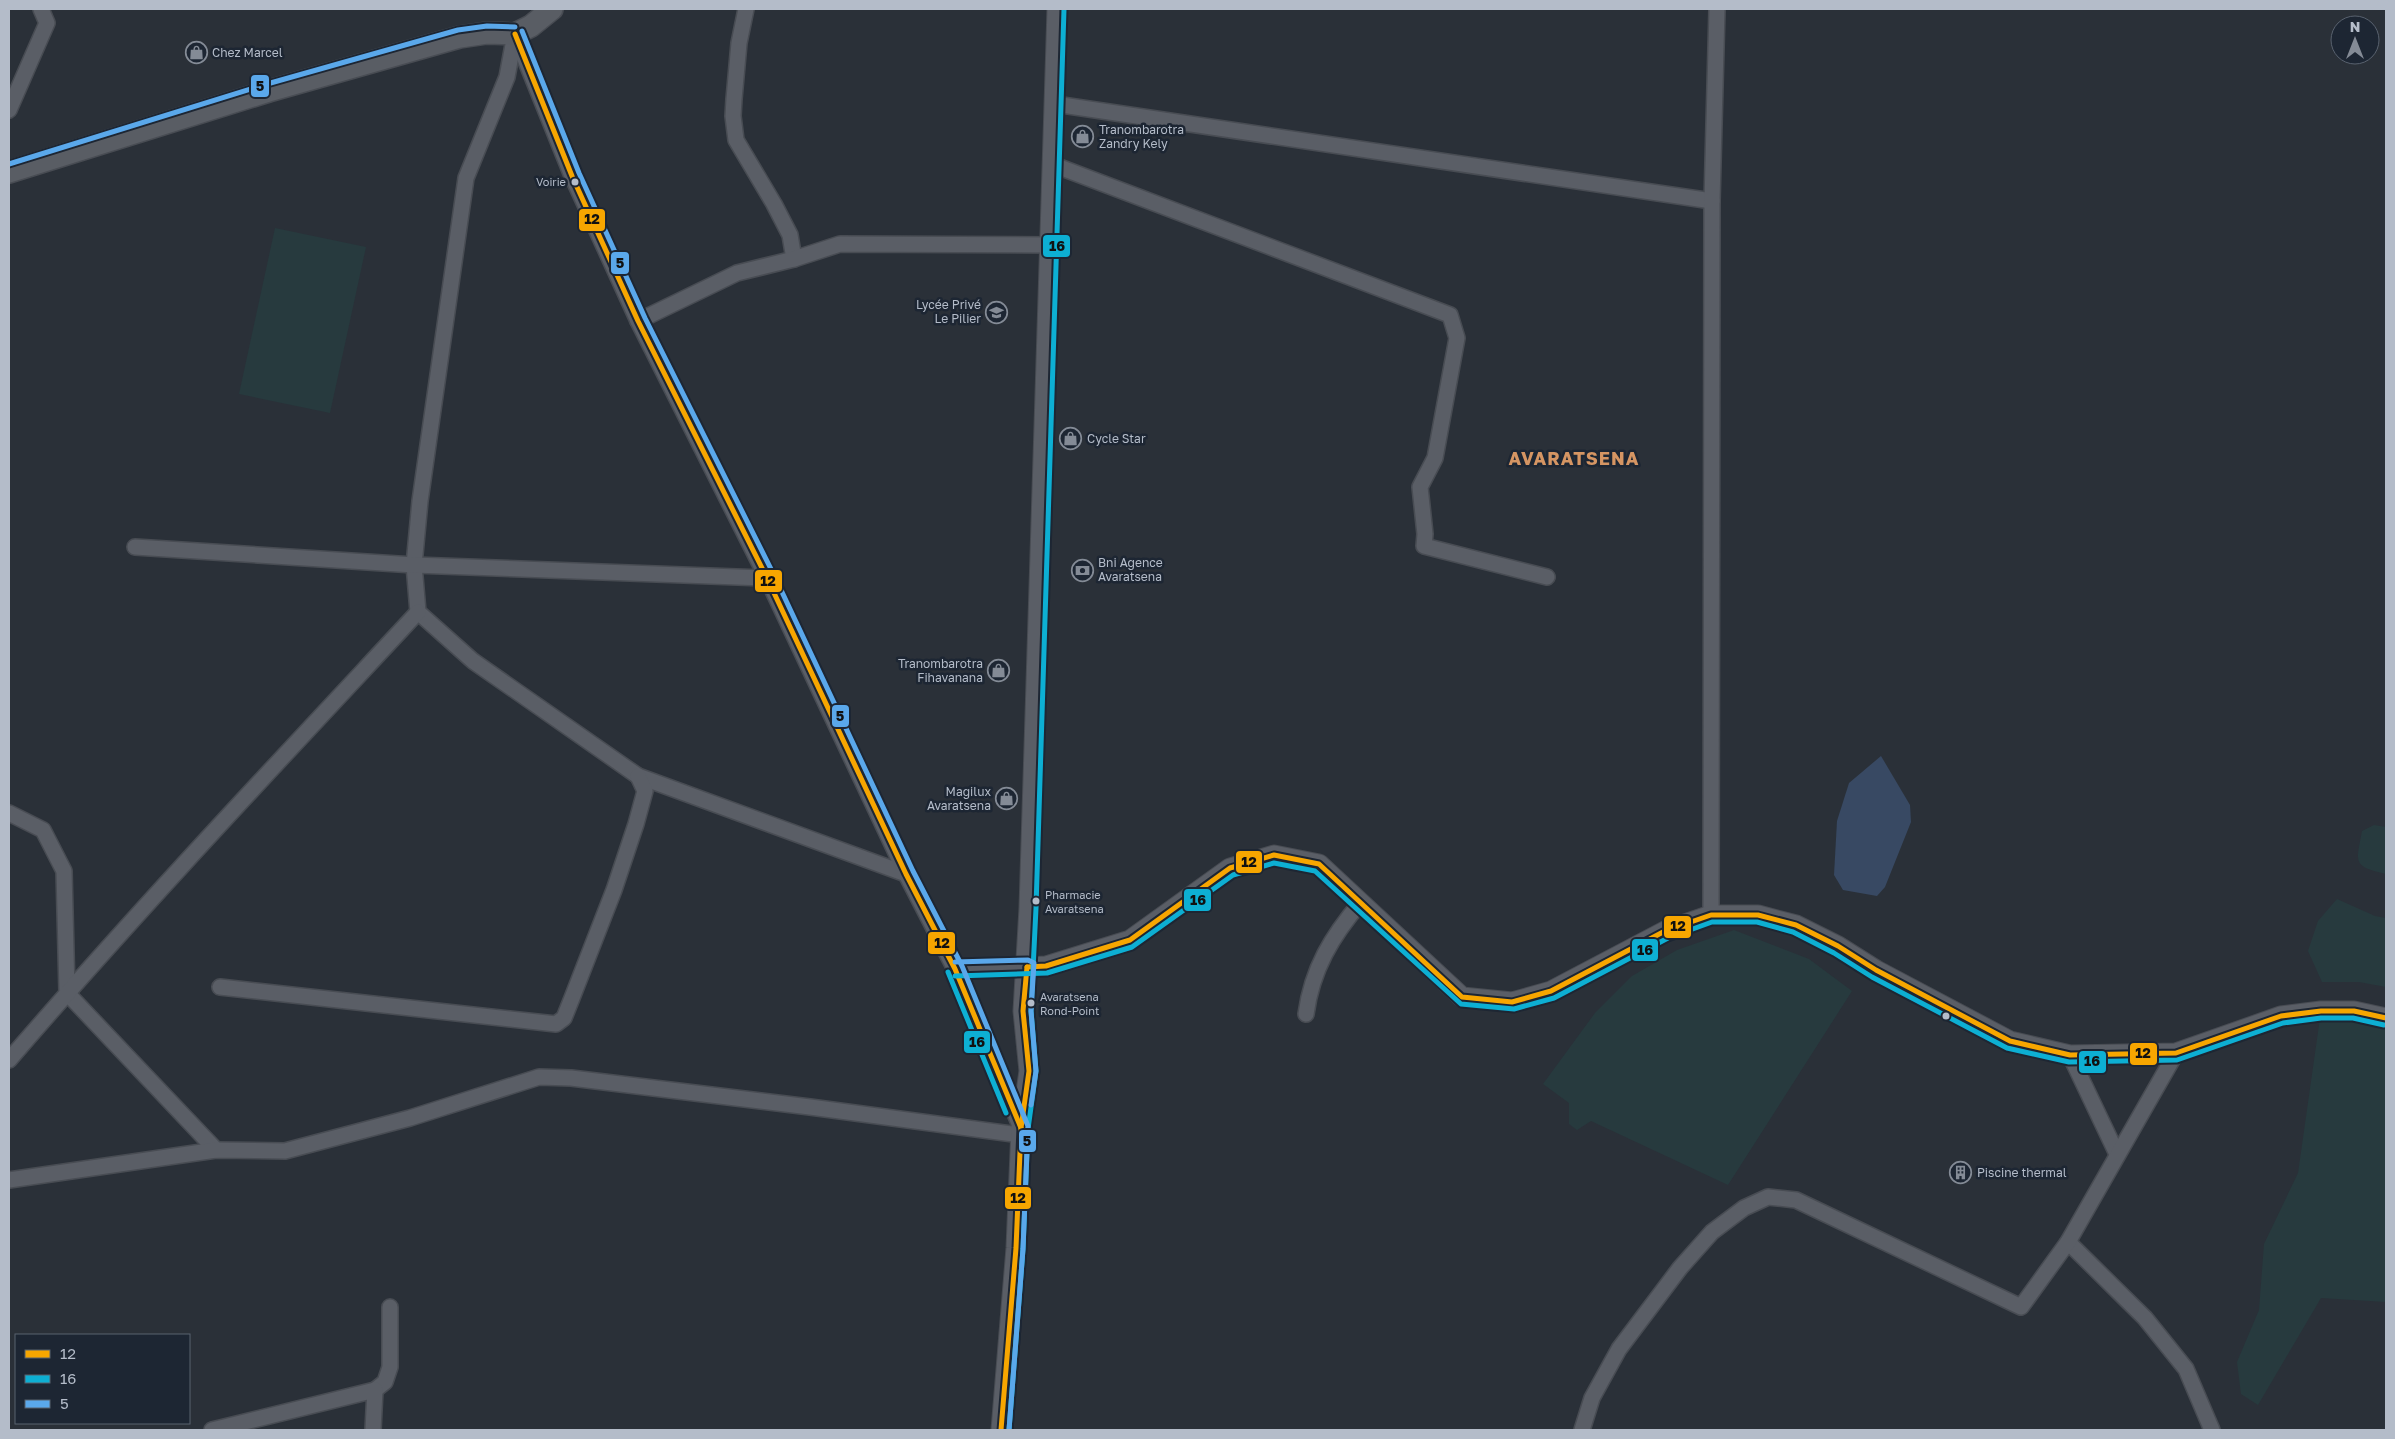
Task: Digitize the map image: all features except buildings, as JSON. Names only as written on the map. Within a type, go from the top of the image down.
[{"type":"main road","points":[[9,172],[269,91],[460,37],[487,33],[515,34],[531,26],[552,9]]},
{"type":"street","points":[[9,110],[47,23],[41,9]]},
{"type":"street","points":[[746,9],[739,43],[734,99],[733,116],[736,140],[790,235],[794,259]]},
{"type":"street","points":[[1001,1430],[1016,1248],[1020,1131],[1028,1071],[1023,1011],[1027,967],[1054,165],[1057,9]]},
{"type":"street","points":[[1711,915],[1712,201],[1718,9]]},
{"type":"street","points":[[515,34],[569,167],[638,321],[767,578],[906,874],[955,969],[1020,1131]]},
{"type":"street","points":[[515,34],[507,77],[466,178],[420,501],[414,565],[418,612],[473,661],[638,776],[906,874]]},
{"type":"street","points":[[1055,104],[1712,201]]},
{"type":"street","points":[[1054,165],[1450,315],[1457,338],[1435,458],[1420,487],[1425,534],[1424,546],[1547,577]]},
{"type":"street","points":[[638,321],[738,272],[794,259],[840,244],[1051,245]]},
{"type":"street","points":[[135,547],[414,565],[767,578]]},
{"type":"street","points":[[9,1060],[67,993],[418,612]]},
{"type":"street","points":[[220,987],[556,1024],[564,1018],[570,1004],[614,890],[636,824],[645,791],[638,776]]},
{"type":"street","points":[[9,813],[43,830],[64,872],[67,993],[216,1150]]},
{"type":"street","points":[[955,969],[1046,966],[1130,940],[1230,868],[1274,855],[1319,864],[1462,997],[1512,1002],[1551,991],[1665,931],[1711,915],[1758,915],[1796,925],[2010,1041],[2070,1055],[2176,1053],[2281,1016],[2321,1011],[2354,1011],[2386,1018]]},
{"type":"street","points":[[1306,1014],[1308,995],[1322,959],[1336,931],[1360,902]]},
{"type":"street","points":[[1582,1430],[1592,1398],[1619,1349],[1680,1268],[1712,1232],[1744,1208],[1768,1197],[1796,1200],[2020,1308],[2068,1242],[2176,1053]]},
{"type":"street","points":[[2070,1055],[2117,1154]]},
{"type":"street","points":[[9,1180],[216,1150],[285,1151],[410,1118],[539,1077],[570,1078],[1020,1131]]},
{"type":"street","points":[[2068,1242],[2145,1318],[2186,1369],[2212,1430]]},
{"type":"street","points":[[212,1430],[375,1390],[385,1382],[390,1367],[390,1308]]},
{"type":"street","points":[[373,1430],[375,1390]]},
{"type":"green space","points":[[275,228],[366,247],[330,413],[239,394]]},
{"type":"green space","points":[[2374,825],[2386,827],[2386,874],[2362,865],[2358,857],[2362,831]]},
{"type":"green space","points":[[2337,899],[2375,916],[2386,918],[2386,987],[2359,982],[2322,982],[2308,951],[2318,921]]},
{"type":"green space","points":[[1734,930],[1809,959],[1852,991],[1728,1185],[1591,1121],[1577,1130],[1569,1124],[1569,1103],[1543,1084],[1595,1013],[1632,976],[1677,950]]},
{"type":"green space","points":[[2321,1011],[2386,1018],[2386,1302],[2321,1298],[2258,1405],[2241,1394],[2237,1362],[2259,1310],[2264,1244],[2298,1173]]},
{"type":"water","points":[[1881,756],[1910,805],[1911,822],[1885,887],[1877,896],[1843,890],[1834,875],[1837,821],[1849,783]]},
{"type":"transit line","name":"16","points":[[1009,1430],[1023,1249],[1028,1129],[1036,1071],[1031,1011],[1036,908],[1064,9]]},
{"type":"transit line","name":"5","points":[[9,164],[267,84],[458,30],[487,26],[515,27]]},
{"type":"transit line","name":"5","points":[[522,31],[579,173],[645,318],[774,575],[913,871],[962,966],[1028,1126],[1023,1249],[1009,1430]]},
{"type":"transit line","name":"12","points":[[515,34],[572,176],[638,321],[767,578],[906,874],[955,969],[1021,1128]]},
{"type":"transit line","name":"12","points":[[1027,967],[1046,966],[1130,940],[1230,868],[1274,855],[1319,864],[1462,997],[1512,1002],[1551,991],[1665,931],[1711,915],[1758,915],[1796,925],[1838,946],[1876,970],[2010,1041],[2070,1055],[2176,1053],[2281,1016],[2321,1011],[2354,1011],[2386,1018]]},
{"type":"transit line","name":"16","points":[[955,976],[1047,973],[1132,947],[1233,875],[1274,863],[1315,871],[1461,1004],[1514,1009],[1554,998],[1668,938],[1712,922],[1757,922],[1793,932],[1834,953],[1872,977],[2007,1048],[2069,1062],[2177,1060],[2283,1023],[2321,1018],[2353,1018],[2384,1025]]},
{"type":"transit line","name":"5","points":[[955,962],[1028,960],[1034,963],[1031,1011],[1036,1071],[1031,1105]]},
{"type":"transit line","name":"12","points":[[1001,1430],[1016,1248],[1021,1128],[1029,1071],[1023,1011],[1027,967]]},
{"type":"transit line","name":"16","points":[[948,972],[1006,1113]]},
{"type":"place","name":"Chez Marcel","points":[[196,53]]},
{"type":"place","name":"Tranombarotra Zandry Kely","points":[[1083,137]]},
{"type":"place","name":"Voirie","points":[[575,182]]},
{"type":"place","name":"Lycée Privé Le Pilier","points":[[997,312]]},
{"type":"place","name":"Cycle Star","points":[[1071,439]]},
{"type":"place","name":"Bni Agence Avaratsena","points":[[1082,570]]},
{"type":"place","name":"Tranombarotra Fihavanana","points":[[999,671]]},
{"type":"place","name":"Magilux Avaratsena","points":[[1007,799]]},
{"type":"place","name":"Pharmacie Avaratsena","points":[[1036,901]]},
{"type":"place","name":"Avaratsena Rond-Point","points":[[1031,1003]]},
{"type":"place","name":"Piscine thermal","points":[[1961,1173]]},
{"type":"district","name":"AVARATSENA","points":[[1574,459]]}]
